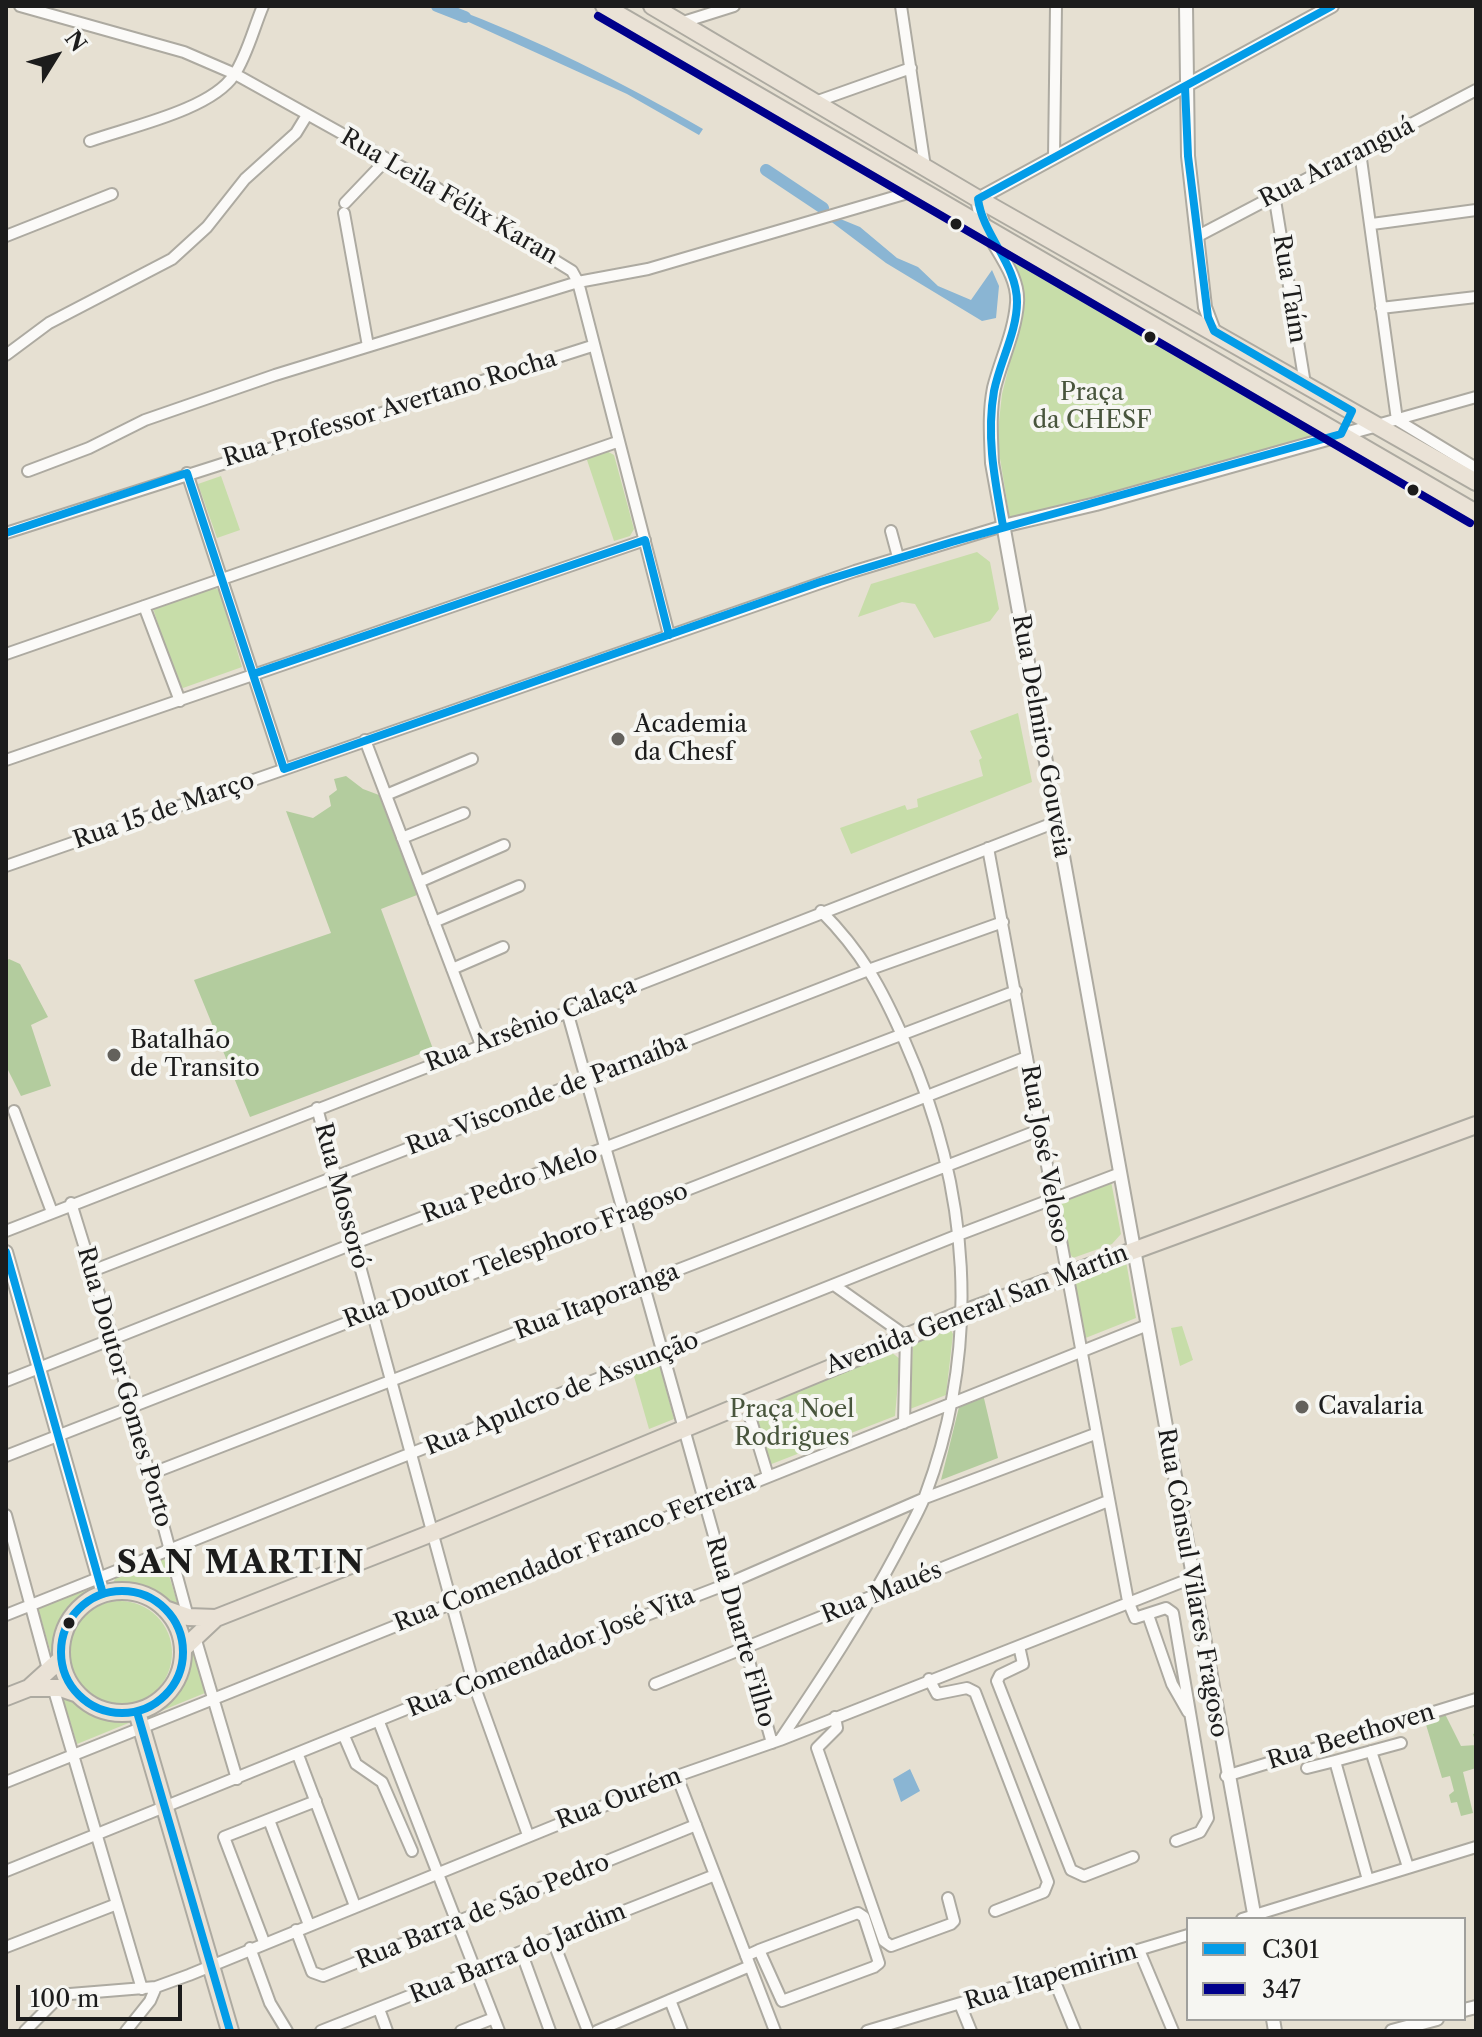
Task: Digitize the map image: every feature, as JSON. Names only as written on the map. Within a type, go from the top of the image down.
[{"type":"main road","points":[[604,6],[1476,513]]},
{"type":"main road","points":[[652,6],[978,199],[1476,482]]},
{"type":"main road","name":"Avenida General San Martin","points":[[189,1643],[216,1618],[682,1431],[906,1336],[1065,1274],[1476,1125]]},
{"type":"main road","points":[[6,1697],[51,1680],[61,1659],[65,1631],[71,1619],[100,1587],[155,1601],[165,1609],[189,1643],[172,1689],[162,1699],[137,1712],[110,1712],[51,1680]]},
{"type":"main road","name":"Avenida General San Martin","points":[[165,1609],[188,1617],[216,1618]]},
{"type":"main road","points":[[61,1659],[67,1678],[78,1694]]},
{"type":"main road","points":[[137,1712],[229,2031]]},
{"type":"street","name":"Rua Leila Félix Karan","points":[[20,6],[184,52],[235,74],[565,264],[578,282],[592,346],[669,635]]},
{"type":"street","points":[[90,141],[195,104],[235,74],[263,6]]},
{"type":"street","points":[[680,23],[734,6]]},
{"type":"street","points":[[901,6],[925,167]]},
{"type":"street","points":[[1054,157],[1056,6]]},
{"type":"street","points":[[1186,6],[1185,87],[1205,307],[1214,331]]},
{"type":"street","points":[[978,199],[1329,7]]},
{"type":"street","points":[[815,102],[911,68]]},
{"type":"street","name":"Rua Araranguá","points":[[1198,236],[1476,90]]},
{"type":"street","points":[[6,355],[49,323],[172,259],[207,227],[245,179],[296,133],[307,115]]},
{"type":"street","points":[[1360,152],[1397,420]]},
{"type":"street","points":[[368,346],[344,208],[387,159]]},
{"type":"street","points":[[28,471],[159,414],[368,346],[578,282],[648,269],[920,189]]},
{"type":"street","points":[[6,236],[112,194]]},
{"type":"street","name":"Rua Taím","points":[[1274,194],[1305,384]]},
{"type":"street","name":"Rua Delmiro Gouveia","points":[[978,199],[987,229],[1012,280],[1017,302],[990,419],[992,463],[1132,1250]]},
{"type":"street","points":[[1372,224],[1476,210]]},
{"type":"street","points":[[1381,308],[1476,297]]},
{"type":"street","name":"Rua Professor Avertano Rocha","points":[[6,533],[592,346]]},
{"type":"street","points":[[1003,526],[1096,504],[1476,397]]},
{"type":"street","points":[[1341,434],[1352,411]]},
{"type":"street","points":[[1397,420],[1476,468]]},
{"type":"street","points":[[6,654],[617,442]]},
{"type":"street","points":[[187,473],[284,769]]},
{"type":"street","name":"Rua 15 de Março","points":[[6,866],[669,635],[898,557],[1003,526]]},
{"type":"street","points":[[891,531],[898,557]]},
{"type":"street","points":[[6,760],[645,540]]},
{"type":"street","points":[[144,606],[180,701]]},
{"type":"street","points":[[365,740],[481,1045]]},
{"type":"street","points":[[386,795],[472,759]]},
{"type":"street","points":[[402,838],[464,813]]},
{"type":"street","name":"Rua Arsênio Calaça","points":[[6,1231],[71,1203],[1056,822]]},
{"type":"street","points":[[419,882],[504,845]]},
{"type":"street","name":"Rua José Veloso","points":[[988,848],[1128,1601]]},
{"type":"street","points":[[434,922],[519,886]]},
{"type":"street","points":[[776,1741],[874,1595],[925,1498],[954,1402],[964,1313],[949,1165],[929,1096],[871,969],[821,911]]},
{"type":"street","name":"Rua Visconde de Parnaíba","points":[[92,1271],[871,969],[1003,922]]},
{"type":"street","points":[[452,969],[503,947]]},
{"type":"street","name":"Rua Pedro Melo","points":[[6,1381],[355,1243],[1016,991]]},
{"type":"street","name":"Rua Duarte Filho","points":[[567,1011],[682,1431],[745,1650],[776,1741]]},
{"type":"street","name":"Rua Doutor Telesphoro Fragoso","points":[[6,1456],[1027,1057]]},
{"type":"street","name":"Rua Mossoró","points":[[317,1108],[473,1682],[528,1835]]},
{"type":"street","points":[[14,1111],[52,1212]]},
{"type":"street","name":"Rua Itaporanga","points":[[150,1474],[1042,1129]]},
{"type":"street","name":"Rua Apulcro de Assunção","points":[[6,1615],[100,1587],[169,1550],[1118,1174]]},
{"type":"street","name":"Rua Doutor Gomes Porto","points":[[71,1203],[113,1339],[188,1617]]},
{"type":"street","name":"Rua Cônsul Vilares Fragoso","points":[[1132,1250],[1250,1917]]},
{"type":"street","points":[[6,1252],[100,1587]]},
{"type":"street","points":[[834,1285],[906,1336],[904,1423]]},
{"type":"street","name":"Rua Comendador Franco Ferreira","points":[[6,1782],[1145,1326]]},
{"type":"street","points":[[746,1404],[768,1476]]},
{"type":"street","name":"Rua Comendador José Vita","points":[[6,1871],[473,1682],[727,1584],[925,1498],[1095,1434]]},
{"type":"street","name":"Rua Maués","points":[[655,1684],[1108,1501]]},
{"type":"street","points":[[6,1515],[8,1534],[142,1989]]},
{"type":"street","name":"Rua Ourém","points":[[25,2031],[46,2010],[70,1994],[156,1987],[677,1776],[776,1741],[1192,1578]]},
{"type":"street","points":[[1128,1601],[1135,1618],[1168,1608],[1173,1613],[1208,1818],[1200,1832],[1176,1841]]},
{"type":"street","points":[[1148,1615],[1172,1684],[1190,1715]]},
{"type":"street","points":[[189,1643],[214,1698],[237,1779]]},
{"type":"street","points":[[1019,1646],[1023,1664],[997,1680],[1071,1870],[1084,1876],[1133,1857]]},
{"type":"street","points":[[929,1679],[937,1694],[967,1688],[975,1692],[1048,1882],[1044,1892],[995,1911]]},
{"type":"street","name":"Rua Beethoven","points":[[1226,1776],[1476,1699]]},
{"type":"street","points":[[835,1717],[837,1728],[818,1744],[818,1755],[884,1941],[891,1946],[951,1924],[954,1921],[948,1898]]},
{"type":"street","points":[[379,1722],[499,2031]]},
{"type":"street","points":[[344,1736],[356,1764],[382,1782],[412,1851]]},
{"type":"street","points":[[1307,1768],[1401,1743]]},
{"type":"street","points":[[1371,1751],[1408,1867]]},
{"type":"street","points":[[298,1755],[355,1906]]},
{"type":"street","points":[[1335,1761],[1368,1880]]},
{"type":"street","points":[[677,1776],[775,2031]]},
{"type":"street","points":[[264,1942],[224,1837],[316,1801]]},
{"type":"street","points":[[269,1820],[309,1925]]},
{"type":"street","name":"Rua Barra de São Pedro","points":[[296,1930],[308,1964],[319,1977],[696,1825]]},
{"type":"street","points":[[1253,1917],[1476,1847]]},
{"type":"street","name":"Rua Barra do Jardim","points":[[321,2031],[522,1954],[715,1875]]},
{"type":"street","points":[[6,1947],[117,1904]]},
{"type":"street","points":[[597,2031],[670,2000],[748,1961],[759,1950],[858,1913],[864,1917],[879,1963],[782,2001],[759,1950]]},
{"type":"street","name":"Rua Itapemirim","points":[[870,2031],[1186,1936]]},
{"type":"street","points":[[553,1941],[588,2031]]},
{"type":"street","points":[[250,1948],[270,2003],[287,2031]]},
{"type":"street","points":[[1139,1950],[1173,2031]]},
{"type":"street","points":[[522,1954],[550,2031]]},
{"type":"street","points":[[1053,1977],[1075,2031]]},
{"type":"street","points":[[126,2031],[150,2001],[156,1987]]},
{"type":"street","points":[[670,2000],[682,2031]]},
{"type":"street","points":[[960,2004],[971,2031]]},
{"type":"street","points":[[379,2009],[387,2031]]},
{"type":"street","points":[[461,2031],[494,2018]]},
{"type":"street","points":[[1392,2031],[1415,2028]]},
{"type":"green space","name":"Praça da CHESF","points":[[1012,258],[1310,429],[1311,436],[1017,524],[1010,520],[997,440],[1002,394],[1023,310]]},
{"type":"green space","points":[[605,450],[614,455],[634,529],[630,536],[614,541],[586,457]]},
{"type":"green space","points":[[221,476],[240,530],[217,538],[198,484]]},
{"type":"green space","points":[[977,552],[990,562],[999,609],[990,621],[934,638],[915,604],[902,602],[858,617],[871,584]]},
{"type":"green space","points":[[212,586],[219,590],[242,667],[183,688],[176,683],[153,608]]},
{"type":"green space","points":[[1018,713],[1032,782],[851,854],[840,828],[905,805],[907,810],[918,807],[917,799],[983,776],[979,760],[982,758],[970,731]]},
{"type":"green space","points":[[346,776],[363,789],[379,795],[417,895],[381,909],[433,1049],[250,1117],[194,980],[331,933],[286,811],[313,818],[331,806],[329,796],[337,790],[334,779]]},
{"type":"green space","points":[[9,959],[20,964],[48,1017],[31,1025],[51,1086],[21,1096],[6,1066],[6,961]]},
{"type":"green space","points":[[1111,1181],[1121,1234],[1112,1244],[1073,1258],[1068,1251],[1059,1202]]},
{"type":"green space","points":[[1126,1261],[1136,1318],[1083,1339],[1073,1281]]},
{"type":"green space","points":[[1182,1326],[1193,1360],[1180,1366],[1171,1328]]},
{"type":"green space","name":"Praça Noel Rodrigues","points":[[950,1329],[953,1334],[946,1395],[910,1409],[913,1344]]},
{"type":"green space","name":"Praça Noel Rodrigues","points":[[891,1352],[900,1359],[895,1416],[769,1465],[751,1407]]},
{"type":"green space","points":[[659,1363],[674,1419],[649,1429],[633,1373]]},
{"type":"green space","points":[[983,1394],[998,1458],[941,1480],[960,1403]]},
{"type":"green space","points":[[164,1559],[179,1608],[174,1609],[144,1590],[113,1583],[116,1577]]},
{"type":"green space","points":[[89,1588],[91,1591],[69,1613],[59,1630],[53,1660],[38,1609]]},
{"type":"green space","points":[[120,1601],[140,1605],[157,1616],[168,1633],[172,1653],[168,1673],[157,1690],[140,1701],[120,1705],[100,1701],[83,1690],[72,1673],[68,1653],[72,1633],[83,1616],[100,1605]]},
{"type":"green space","points":[[193,1646],[205,1693],[151,1715],[176,1689],[188,1647]]},
{"type":"green space","points":[[62,1696],[107,1717],[130,1719],[131,1722],[77,1744]]},
{"type":"green space","points":[[1444,1712],[1461,1746],[1476,1745],[1476,1768],[1463,1772],[1473,1813],[1461,1816],[1457,1802],[1451,1803],[1449,1795],[1454,1791],[1450,1776],[1442,1778],[1424,1718]]},
{"type":"water","points":[[450,7],[579,63],[703,129],[699,135],[627,94],[451,14]]},
{"type":"water","points":[[838,218],[860,227],[897,258],[918,267],[938,286],[971,300],[992,270],[999,286],[996,318],[982,321],[886,263],[829,220]]},
{"type":"water","points":[[910,1769],[920,1791],[901,1802],[893,1779]]},
{"type":"waterway","points":[[437,6],[465,17]]},
{"type":"waterway","points":[[766,170],[823,208]]},
{"type":"transit line","name":"C301","points":[[1003,526],[992,459],[991,425],[994,391],[1014,324],[1016,288],[986,225],[978,199],[1332,6]]},
{"type":"transit line","name":"347","points":[[598,16],[1470,523]]},
{"type":"transit line","name":"C301","points":[[6,533],[187,473],[284,769],[820,582],[952,542],[1341,434],[1352,411],[1214,331],[1208,317],[1188,156],[1185,87]]},
{"type":"transit line","name":"C301","points":[[253,674],[645,540],[669,635]]},
{"type":"transit line","name":"C301","points":[[6,1252],[103,1594]]},
{"type":"transit line","name":"C301","points":[[122,1591],[145,1596],[165,1609],[178,1629],[183,1652],[178,1675],[165,1695],[145,1708],[122,1713],[99,1708],[79,1695],[66,1675],[61,1652],[66,1629],[79,1609],[99,1596],[122,1591]]},
{"type":"transit line","name":"C301","points":[[137,1712],[230,2031]]},
{"type":"place","name":"Academia da Chesf","points":[[618,739]]},
{"type":"place","name":"Batalhão de Transito","points":[[114,1055]]},
{"type":"place","name":"Cavalaria","points":[[1302,1407]]},
{"type":"district","name":"SAN MARTIN","points":[[241,1564]]}]
